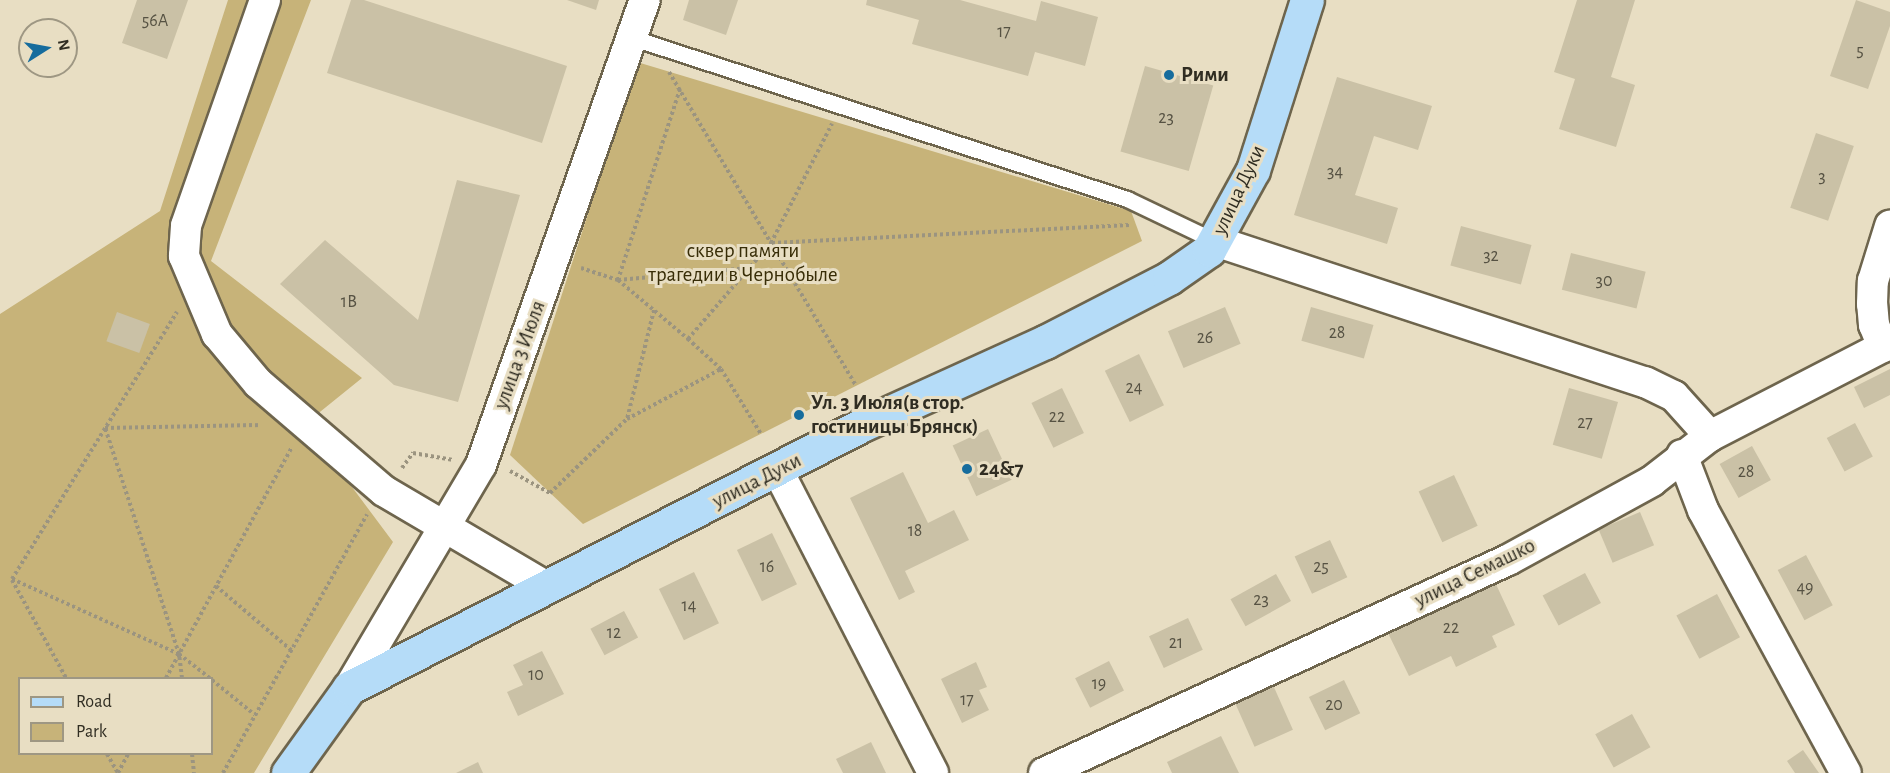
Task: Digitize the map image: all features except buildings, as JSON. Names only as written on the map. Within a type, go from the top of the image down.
[{"type":"main road","name":"улица Дуки","points":[[288,773],[349,688],[778,471],[862,425],[1045,342],[1169,278],[1215,241],[1253,170],[1307,0]]},
{"type":"street","points":[[265,0],[186,226],[184,256],[194,285],[217,334],[235,360],[305,424],[384,490],[547,587]]},
{"type":"street","name":"улица 3 Июля","points":[[349,688],[481,465],[643,40],[645,0]]},
{"type":"street","points":[[1887,345],[1874,326],[1872,304],[1873,281],[1890,226]]},
{"type":"street","points":[[1215,241],[1645,382],[1674,396],[1710,436]]},
{"type":"street","name":"улица Семашко","points":[[1044,773],[1508,560],[1652,481],[1682,455],[1710,436],[1887,345]]},
{"type":"street","points":[[1682,455],[1703,510],[1846,773]]},
{"type":"street","points":[[778,471],[933,773]]},
{"type":"lane","points":[[643,40],[1127,199],[1215,241]]},
{"type":"path","points":[[643,40],[680,89],[856,386]]},
{"type":"path","points":[[618,280],[680,89]]},
{"type":"path","points":[[688,339],[771,243],[842,105]]},
{"type":"path","points":[[771,243],[1132,225]]},
{"type":"path","points":[[571,265],[618,280],[688,339],[721,369],[761,434]]},
{"type":"path","points":[[618,280],[749,268]]},
{"type":"path","points":[[12,579],[194,285]]},
{"type":"path","points":[[627,419],[654,310]]},
{"type":"path","points":[[508,470],[550,493],[627,419],[721,369]]},
{"type":"path","points":[[105,428],[305,424],[167,677]]},
{"type":"path","points":[[105,428],[179,654],[182,677]]},
{"type":"path","points":[[223,773],[371,506]]},
{"type":"path","points":[[12,579],[179,654],[208,677]]},
{"type":"path","points":[[12,579],[65,677]]},
{"type":"path","points":[[216,586],[291,650]]},
{"type":"path","points":[[213,681],[255,715]]},
{"type":"path","points":[[108,755],[118,773]]},
{"type":"path","points":[[118,773],[127,755]]},
{"type":"path","points":[[192,755],[194,773]]},
{"type":"green space","points":[[228,0],[311,0],[211,261],[362,378],[305,424],[393,542],[254,773],[0,773],[0,314],[160,211]]},
{"type":"green space","name":"сквер памяти трагедии в Чернобыле","points":[[637,62],[1131,211],[1142,241],[583,524],[510,455]]},
{"type":"place","name":"Рими","points":[[1169,75]]},
{"type":"place","name":"Ул. 3 Июля(в стор. гостиницы Брянск)","points":[[799,415]]},
{"type":"place","name":"24&7","points":[[967,469]]}]
